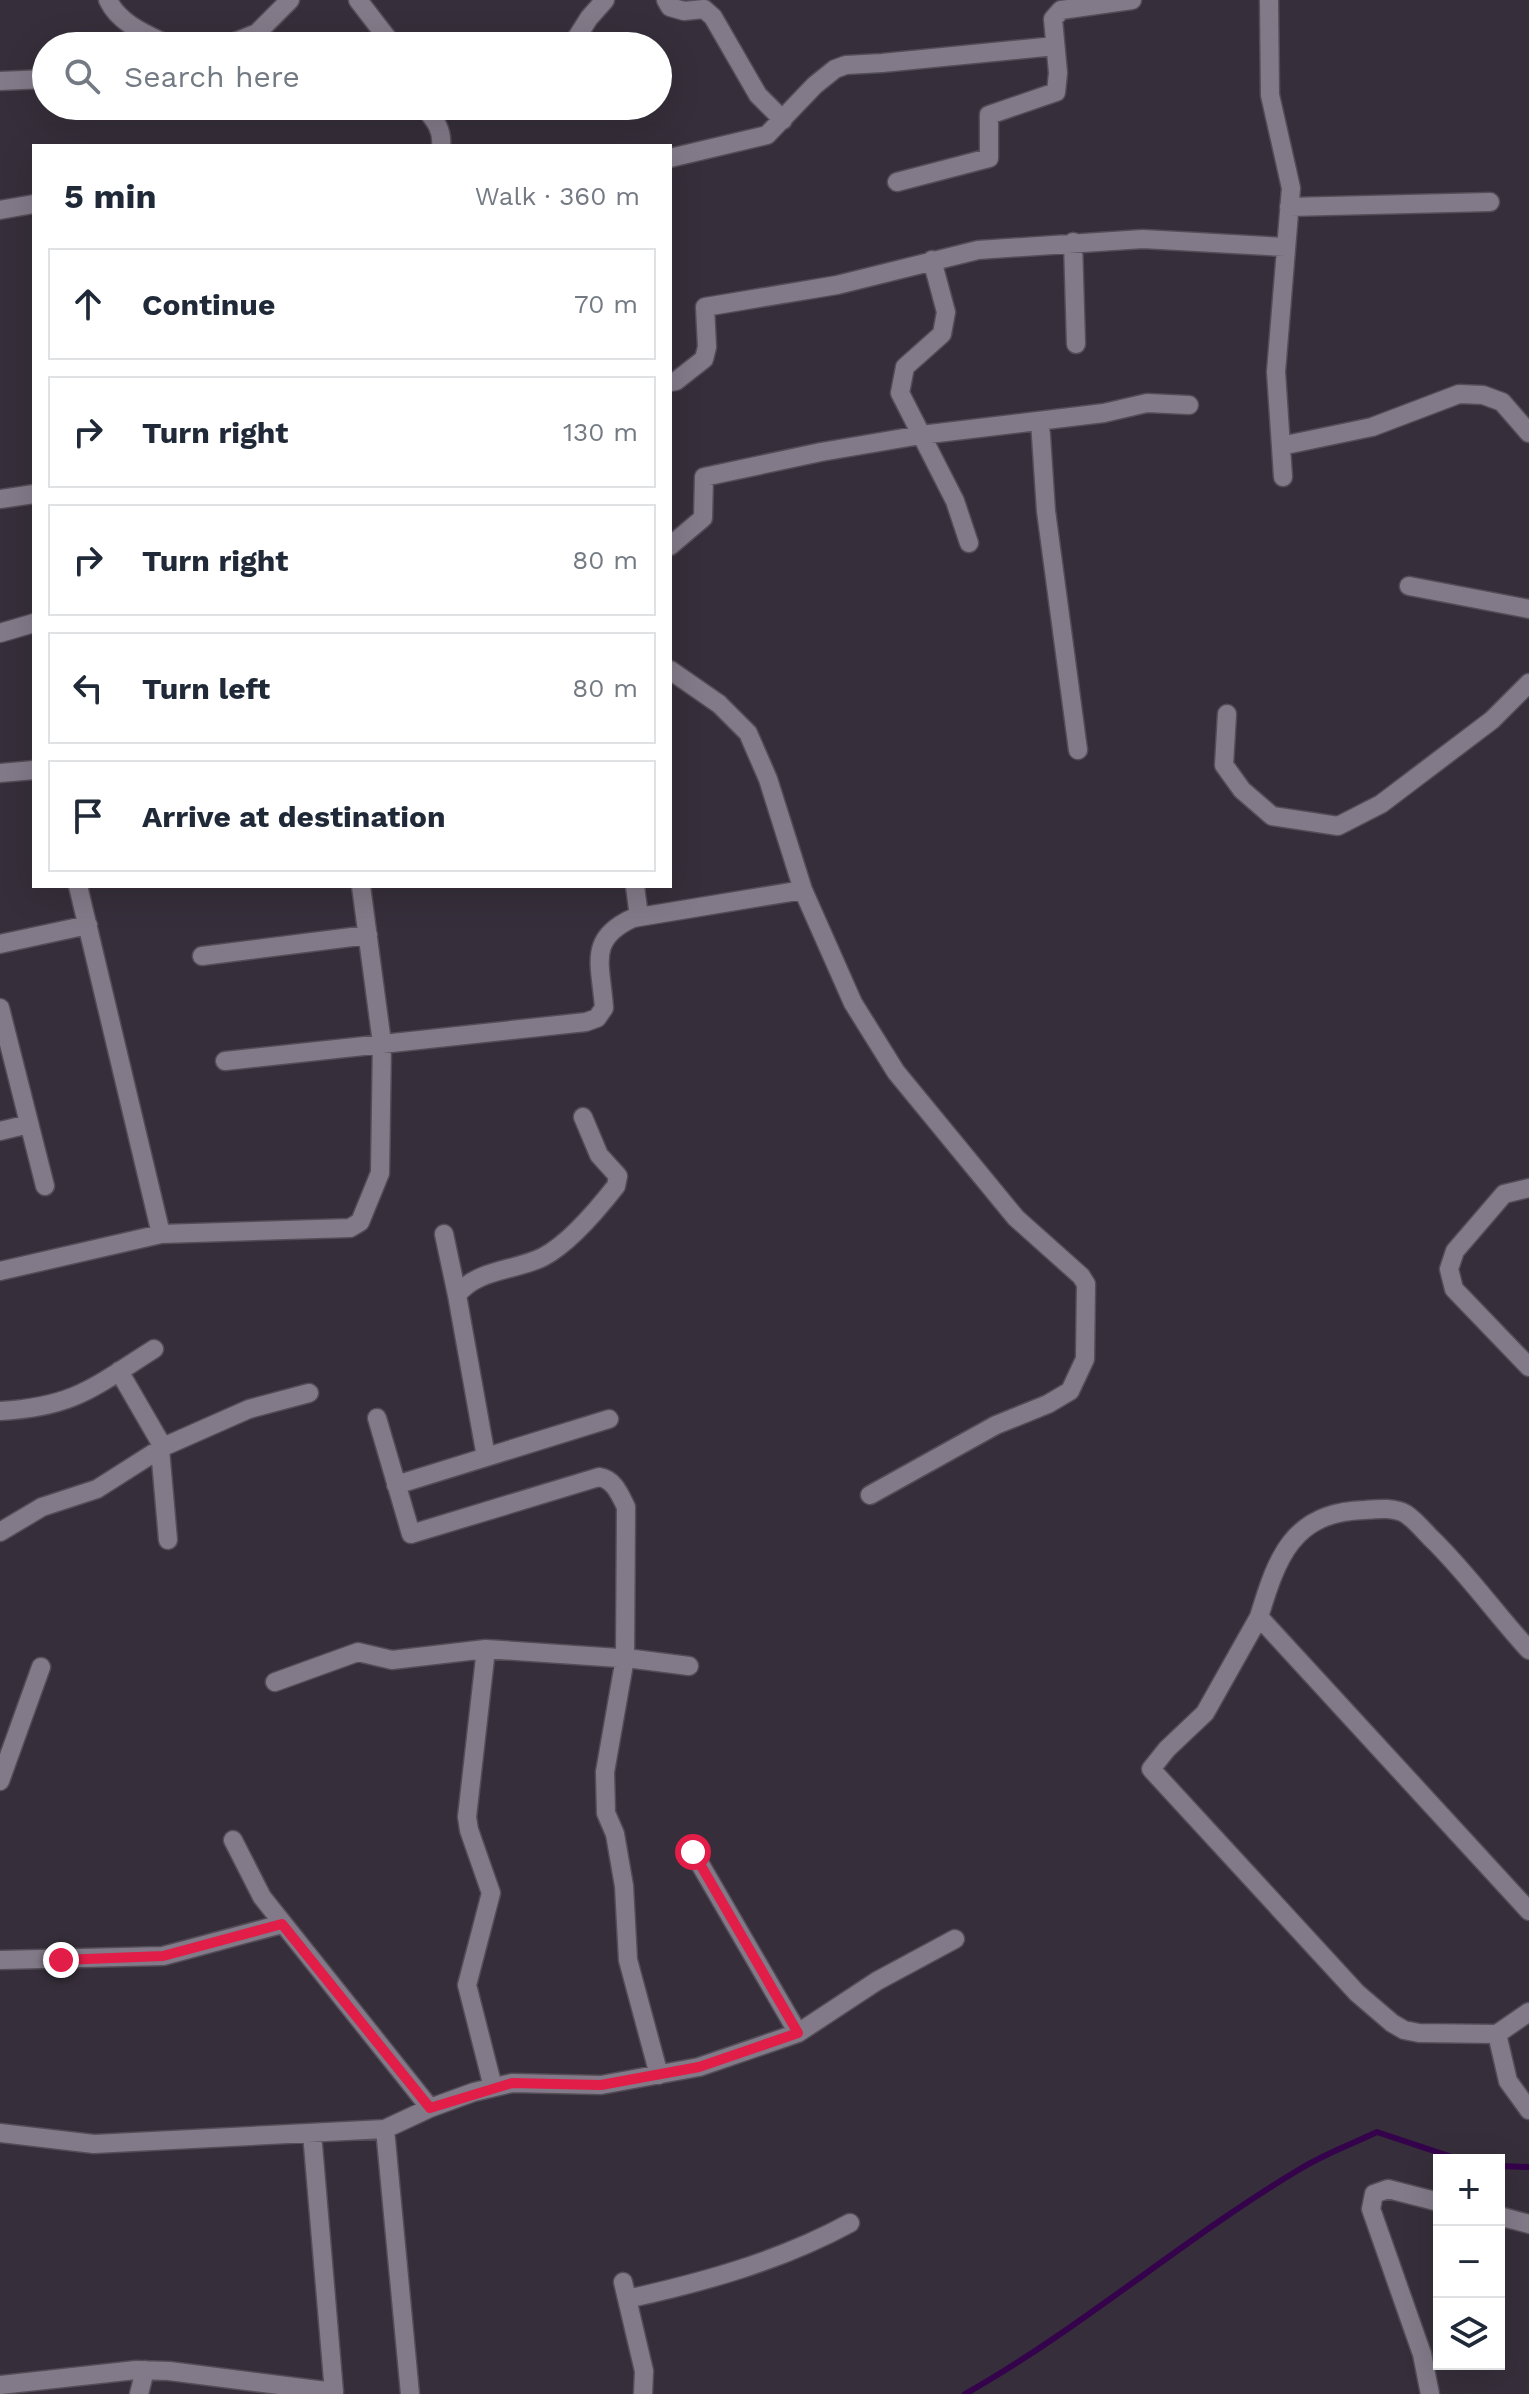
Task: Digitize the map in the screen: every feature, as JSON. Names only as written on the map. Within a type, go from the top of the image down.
[{"type":"street","points":[[108,0],[116,14],[142,32]]},
{"type":"street","points":[[358,0],[383,32]]},
{"type":"street","points":[[580,32],[605,0]]},
{"type":"street","points":[[666,0],[670,7],[684,11],[704,9],[713,17],[758,95],[783,120]]},
{"type":"street","points":[[897,182],[989,158],[989,115],[1056,92],[1053,19],[1061,10],[1132,0]]},
{"type":"street","points":[[1269,0],[1267,39],[1270,95],[1291,188],[1276,372],[1283,477]]},
{"type":"street","points":[[258,32],[284,2]]},
{"type":"street","points":[[672,158],[748,142],[767,135],[815,85],[835,69],[846,65],[1055,46]]},
{"type":"street","points":[[0,81],[32,80]]},
{"type":"street","points":[[435,120],[442,137],[441,144]]},
{"type":"street","points":[[1289,207],[1490,202]]},
{"type":"street","points":[[0,210],[32,204]]},
{"type":"street","points":[[672,381],[704,359],[707,347],[705,307],[837,285],[978,250],[1143,239],[1285,247]]},
{"type":"street","points":[[1073,242],[1076,344]]},
{"type":"street","points":[[932,260],[946,312],[942,334],[905,367],[900,393],[955,501],[969,543]]},
{"type":"street","points":[[1281,446],[1372,427],[1459,394],[1483,395],[1502,402],[1529,433]]},
{"type":"street","points":[[672,544],[703,518],[704,477],[921,435],[1104,413],[1147,403],[1189,405]]},
{"type":"street","points":[[1040,421],[1046,511],[1078,750]]},
{"type":"street","points":[[0,499],[32,494]]},
{"type":"street","points":[[1409,586],[1529,609]]},
{"type":"street","points":[[0,633],[32,624]]},
{"type":"street","points":[[672,671],[719,704],[748,733],[768,779],[803,890],[853,1003],[896,1072],[1016,1218],[1086,1284],[1085,1359],[1070,1391],[1048,1404],[996,1425],[870,1495]]},
{"type":"street","points":[[1227,714],[1224,765],[1242,790],[1272,816],[1338,826],[1393,795],[1492,720],[1529,683]]},
{"type":"street","points":[[0,773],[32,770]]},
{"type":"street","points":[[79,888],[161,1234]]},
{"type":"street","points":[[0,1271],[161,1234],[350,1228],[360,1222],[380,1173],[382,1043],[361,888]]},
{"type":"street","points":[[635,888],[639,917]]},
{"type":"street","points":[[225,1061],[586,1022],[597,1018],[604,1008],[600,945],[612,928],[639,917],[803,890]]},
{"type":"street","points":[[0,944],[88,925]]},
{"type":"street","points":[[202,956],[368,935]]},
{"type":"street","points":[[0,1008],[45,1186]]},
{"type":"street","points":[[457,1295],[465,1285],[479,1277],[547,1255],[616,1186],[618,1176],[599,1155],[583,1117]]},
{"type":"street","points":[[0,1131],[29,1124]]},
{"type":"street","points":[[1529,1188],[1504,1194],[1455,1251],[1449,1269],[1454,1289],[1529,1367]]},
{"type":"street","points":[[444,1234],[486,1457]]},
{"type":"street","points":[[0,1411],[41,1408],[59,1403],[108,1380],[154,1349]]},
{"type":"street","points":[[119,1371],[162,1448],[168,1540]]},
{"type":"street","points":[[0,1532],[42,1507],[97,1489],[162,1448],[249,1409],[309,1393]]},
{"type":"street","points":[[377,1418],[411,1534],[599,1477],[607,1478],[626,1507],[625,1658],[605,1772],[607,1790],[604,1799],[615,1834],[624,1886],[628,1960],[659,2075]]},
{"type":"street","points":[[396,1485],[609,1419]]},
{"type":"street","points":[[1527,1643],[1446,1552],[1407,1515],[1396,1510],[1336,1513],[1304,1528],[1277,1562],[1259,1617],[1205,1713],[1151,1769],[1357,1993],[1392,2023],[1419,2033],[1497,2034],[1529,2012]]},
{"type":"street","points":[[1259,1617],[1529,1911]]},
{"type":"street","points":[[486,1649],[467,1817],[491,1893],[467,1985],[493,2087]]},
{"type":"street","points":[[275,1682],[358,1652],[392,1660],[486,1649],[625,1658],[689,1666]]},
{"type":"street","points":[[0,1781],[41,1667]]},
{"type":"street","points":[[233,1840],[262,1897],[430,2108]]},
{"type":"street","points":[[693,1852],[798,2033]]},
{"type":"street","points":[[0,1960],[163,1956],[282,1924]]},
{"type":"street","points":[[0,2133],[94,2144],[385,2129],[430,2108],[512,2083],[601,2085],[699,2067],[798,2033],[877,1981],[955,1939]]},
{"type":"street","points":[[1497,2034],[1508,2081],[1529,2110]]},
{"type":"street","points":[[385,2129],[410,2394]]},
{"type":"street","points":[[0,2385],[145,2370],[295,2390],[334,2392],[312,2133]]},
{"type":"street","points":[[1430,2394],[1422,2354],[1371,2209],[1374,2194],[1388,2189],[1433,2200]]},
{"type":"street","points":[[1505,2218],[1529,2224]]},
{"type":"street","points":[[643,2394],[644,2371],[625,2291],[685,2286],[745,2269],[850,2223]]},
{"type":"street","points":[[139,2394],[145,2370]]},
{"type":"waterway","points":[[965,2394],[1050,2341],[1257,2196],[1328,2154],[1377,2132],[1443,2154]]},
{"type":"waterway","points":[[1505,2166],[1529,2167]]},
{"type":"route","points":[[61,1960],[163,1956],[282,1924],[430,2108],[474,2092],[512,2083],[601,2085],[699,2067],[798,2033],[693,1852]]}]
